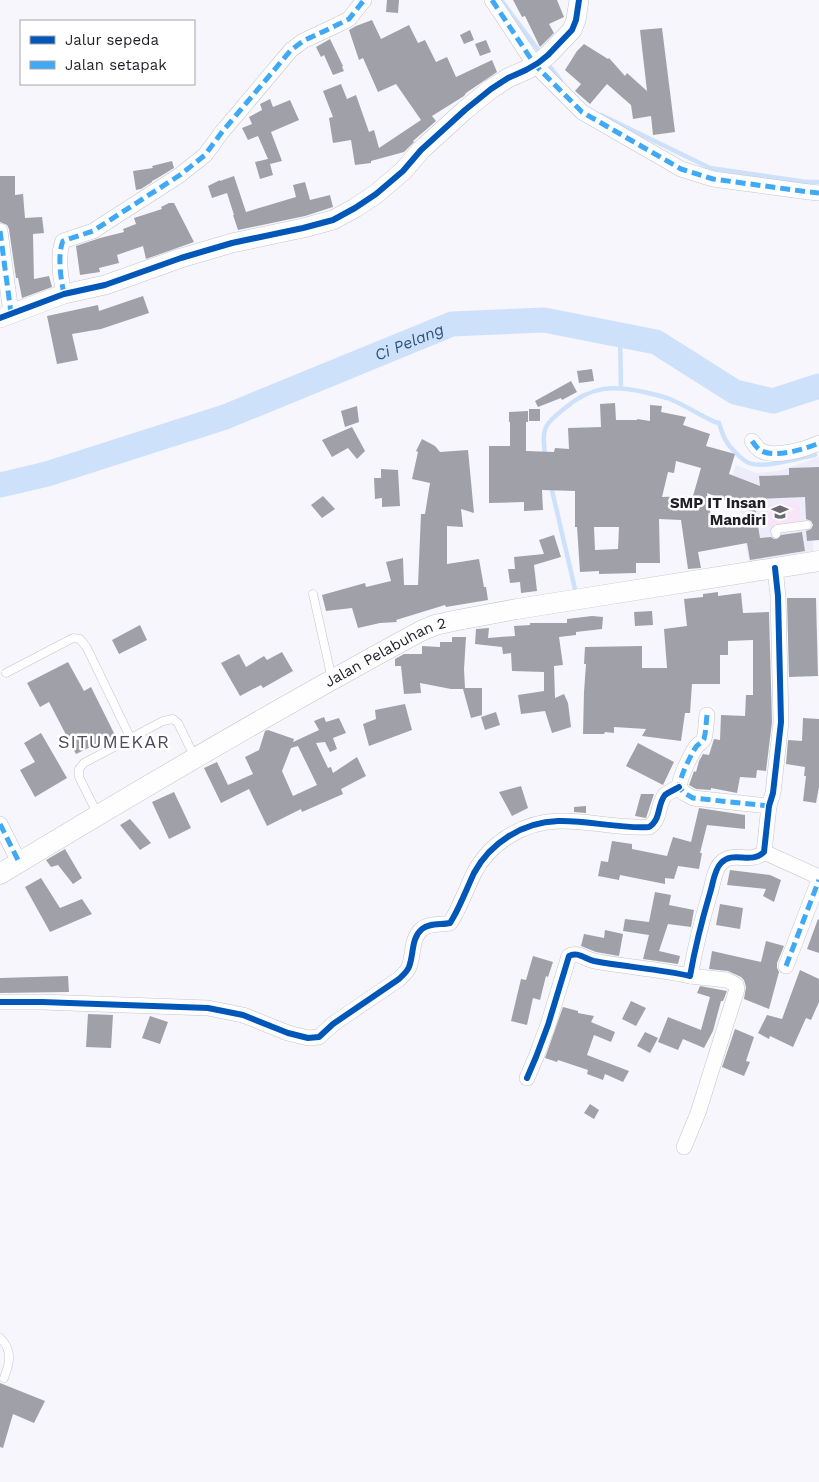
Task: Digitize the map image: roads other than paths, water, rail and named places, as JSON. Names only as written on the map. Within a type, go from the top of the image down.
[{"type":"main road","name":"Jalan Pelabuhan 2","points":[[0,874],[332,679],[435,625],[778,564],[819,561]]},
{"type":"street","points":[[64,294],[60,265],[62,242],[93,231],[193,165],[205,155],[291,50],[303,41],[349,18],[364,0]]},
{"type":"street","points":[[492,0],[582,112],[681,169],[713,179],[819,193]]},
{"type":"street","points":[[0,231],[5,316],[64,294],[105,285],[181,258],[232,243],[333,220],[376,194],[403,171],[421,150],[491,89],[541,61],[572,30],[579,8],[579,0]]},
{"type":"street","points":[[752,441],[759,450],[780,453],[819,443]]},
{"type":"street","points":[[690,976],[698,936],[715,876],[721,863],[731,858],[750,859],[764,852],[781,722],[778,564]]},
{"type":"street","points":[[708,715],[704,739],[693,751],[679,781],[679,788],[693,798],[769,806]]},
{"type":"street","points":[[0,1002],[208,1008],[243,1016],[288,1033],[308,1038],[319,1037],[333,1024],[400,979],[409,968],[414,940],[422,929],[450,923],[475,872],[494,848],[509,835],[534,825],[557,821],[649,827],[656,821],[666,794],[679,788]]},
{"type":"street","points":[[0,824],[20,862]]},
{"type":"street","points":[[764,852],[819,879],[786,966]]},
{"type":"street","points":[[527,1078],[548,1025],[567,960],[571,955],[576,954],[591,960],[690,976],[728,980],[736,985],[737,989],[698,1113],[684,1146]]},
{"type":"lane","points":[[776,534],[777,529],[806,525]]},
{"type":"lane","points":[[313,594],[332,679]]},
{"type":"lane","points":[[6,673],[73,638],[80,639],[87,648],[131,739]]},
{"type":"lane","points":[[98,815],[79,777],[79,769],[84,763],[163,721],[173,719],[178,723],[195,758]]},
{"type":"lane","points":[[0,1338],[8,1347],[9,1355],[4,1378]]},
{"type":"waterway","points":[[501,0],[542,55]]},
{"type":"waterway","points":[[546,62],[561,81]]},
{"type":"waterway","points":[[601,115],[710,168],[806,182],[819,182]]},
{"type":"waterway","name":"Ci Pelang","points":[[0,485],[47,474],[225,417],[452,324],[544,320],[656,342],[735,392],[773,401],[819,386]]},
{"type":"waterway","points":[[620,335],[621,387]]},
{"type":"waterway","points":[[545,456],[544,433],[548,423],[584,395],[593,391],[612,388],[622,388],[667,398],[719,423],[730,446],[749,463],[764,465],[815,455]]},
{"type":"waterway","points":[[551,486],[575,589]]},
{"type":"place","name":"SMP IT Insan Mandiri","points":[[780,512]]},
{"type":"district","name":"SITUMEKAR","points":[[114,741]]}]
